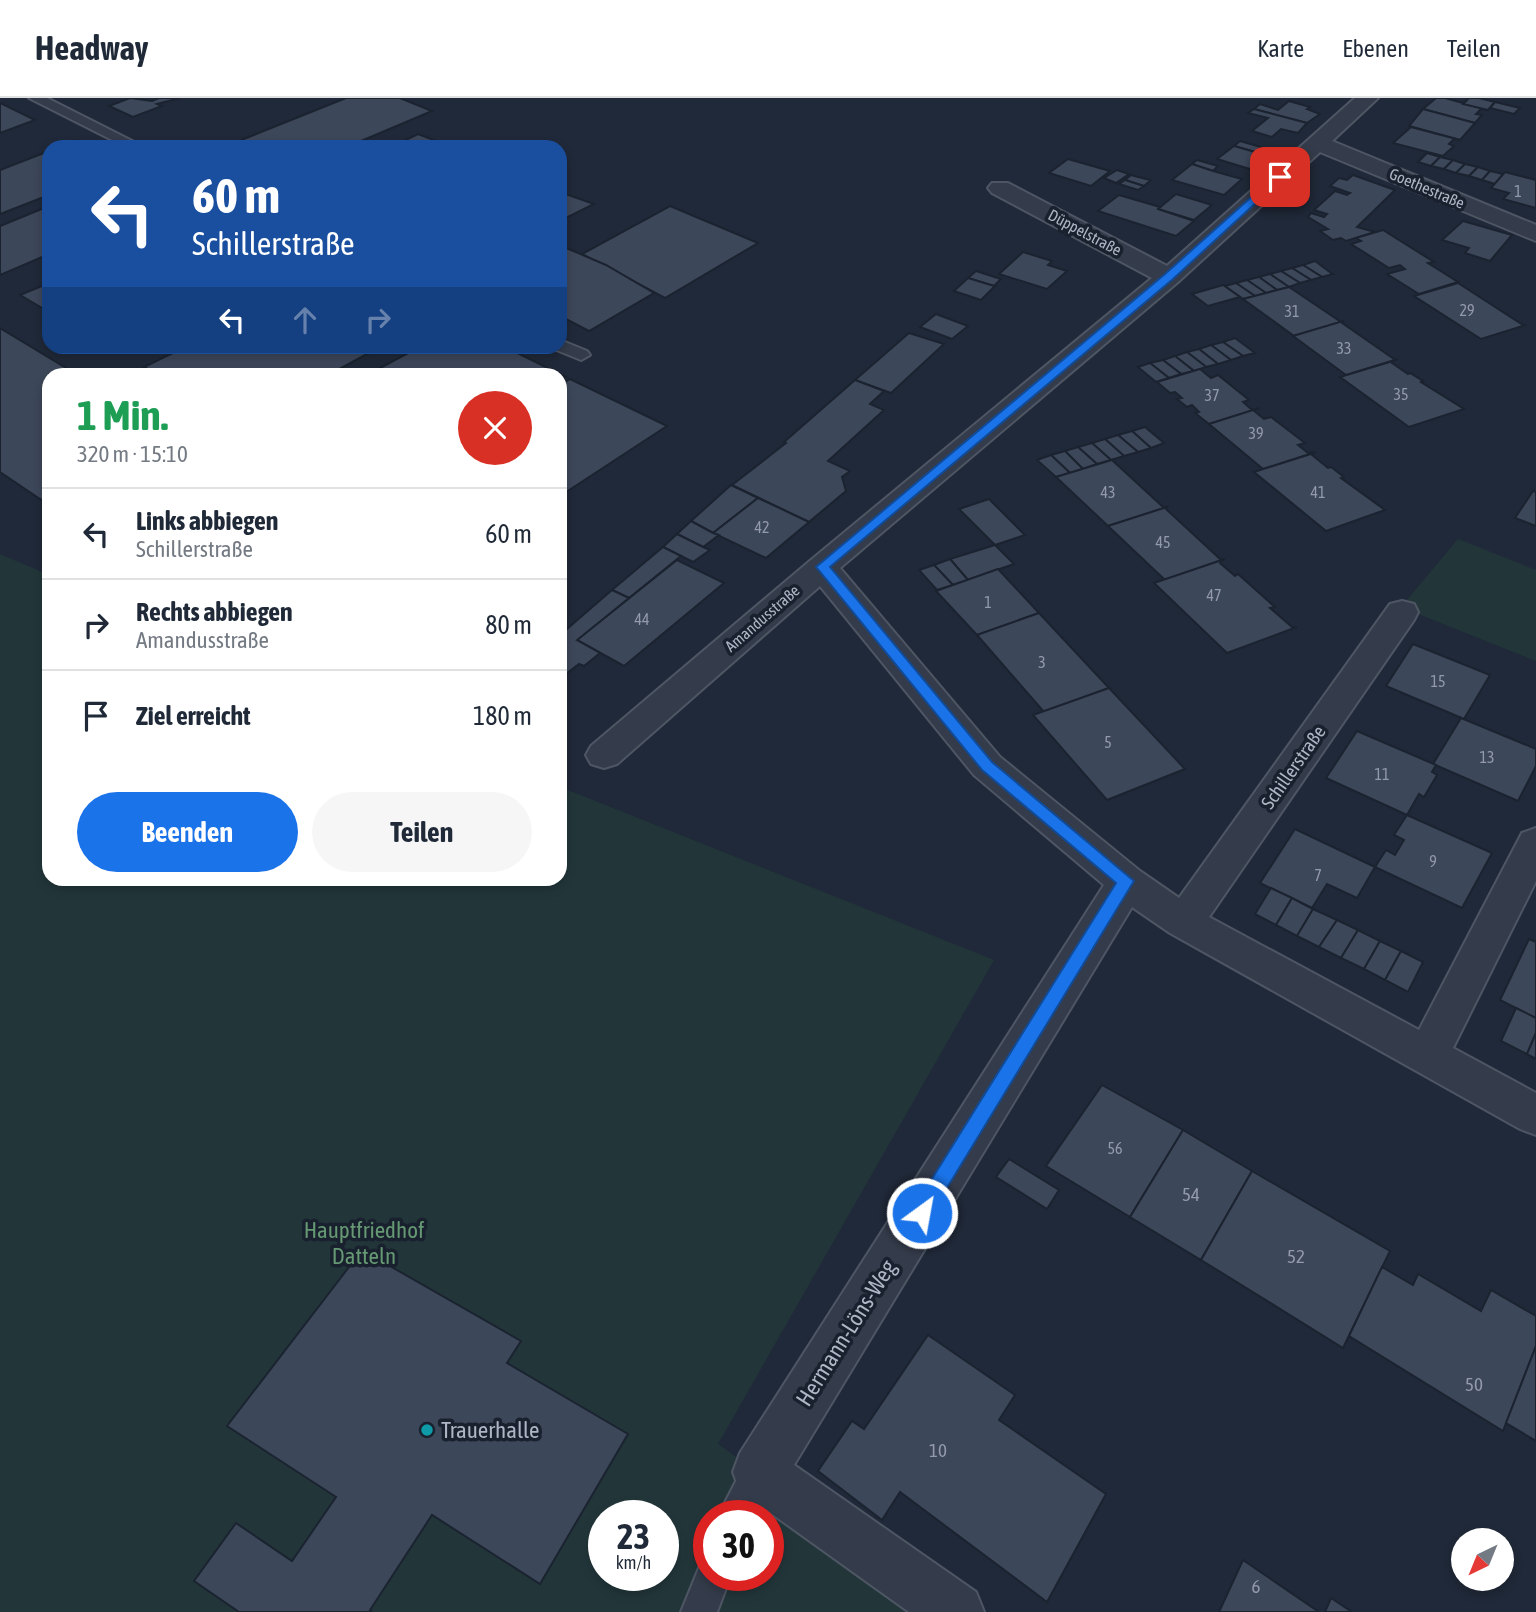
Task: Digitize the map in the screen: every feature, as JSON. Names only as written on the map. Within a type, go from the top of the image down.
[{"type":"street","name":"Amandusstraße","points":[[604,755],[822,567],[1169,276],[1367,98]]},
{"type":"street","name":"Goethestraße","points":[[1317,143],[1536,234]]},
{"type":"street","name":"Düppelstraße","points":[[1000,188],[1169,276]]},
{"type":"street","points":[[822,567],[987,766],[1126,881],[1184,922],[1536,1115]]},
{"type":"street","name":"Schillerstraße","points":[[1184,922],[1402,612]]},
{"type":"street","points":[[1427,1057],[1536,843]]},
{"type":"street","name":"Hermann-Löns-Weg","points":[[759,1472],[1077,965],[1126,881]]},
{"type":"street","points":[[759,1472],[956,1612]]},
{"type":"lane","points":[[36,98],[123,140]]},
{"type":"lane","points":[[567,348],[581,355]]},
{"type":"lane","points":[[744,1500],[759,1472]]},
{"type":"lane","points":[[699,1612],[707,1591]]},
{"type":"green space","points":[[1458,539],[1536,570],[1536,661],[1401,607]]},
{"type":"green space","name":"Hauptfriedhof Datteln","points":[[0,554],[42,572],[42,886],[567,886],[567,790],[994,960],[718,1444],[951,1612],[0,1612]]},
{"type":"building","points":[[130,98],[152,101],[159,98],[180,98],[157,104],[162,106],[133,117],[109,106]]},
{"type":"building","points":[[346,98],[400,98],[432,111],[364,140],[241,140]]},
{"type":"building","points":[[1436,98],[1488,110],[1481,109],[1476,114],[1482,115],[1475,123],[1423,109]]},
{"type":"building","points":[[1469,98],[1495,102],[1488,110],[1463,104]]},
{"type":"building","points":[[1289,101],[1310,107],[1307,109],[1320,114],[1307,123],[1254,109],[1260,104],[1278,110]]},
{"type":"building","points":[[1495,102],[1520,108],[1514,114],[1490,108]]},
{"type":"building","points":[[0,103],[35,120],[0,133]]},
{"type":"building","points":[[1254,109],[1307,123],[1298,133],[1281,129],[1272,137],[1252,131],[1268,118],[1248,113]]},
{"type":"building","points":[[1423,109],[1475,123],[1460,140],[1409,126]]},
{"type":"building","points":[[1411,127],[1460,140],[1454,139],[1449,144],[1454,146],[1443,156],[1393,143]]},
{"type":"building","points":[[418,134],[434,140],[406,140]]},
{"type":"building","points":[[1240,141],[1261,147],[1255,152],[1234,146]]},
{"type":"building","points":[[1234,146],[1270,156],[1253,170],[1217,159]]},
{"type":"building","points":[[1427,153],[1440,157],[1431,166],[1418,162]]},
{"type":"building","points":[[42,154],[42,198],[0,214],[0,170]]},
{"type":"building","points":[[1440,157],[1453,160],[1444,169],[1431,166]]},
{"type":"building","points":[[1068,159],[1110,171],[1091,186],[1049,173]]},
{"type":"building","points":[[1197,160],[1218,166],[1213,171],[1192,164]]},
{"type":"building","points":[[1453,160],[1465,164],[1456,173],[1444,169]]},
{"type":"building","points":[[1192,164],[1242,179],[1224,195],[1172,180]]},
{"type":"building","points":[[1465,164],[1478,167],[1469,176],[1456,173]]},
{"type":"building","points":[[1478,167],[1490,171],[1482,180],[1469,176]]},
{"type":"building","points":[[1117,170],[1129,174],[1116,183],[1104,178]]},
{"type":"building","points":[[1490,171],[1503,174],[1495,184],[1482,180]]},
{"type":"building","points":[[1505,172],[1536,180],[1536,208],[1503,199],[1509,193],[1491,188]]},
{"type":"building","points":[[1131,175],[1151,180],[1144,186],[1125,180]]},
{"type":"building","points":[[1353,175],[1395,190],[1357,227],[1375,232],[1346,241],[1341,238],[1333,240],[1320,231],[1328,229],[1308,217],[1311,213],[1324,217],[1327,214],[1314,210],[1335,191],[1347,195],[1350,193],[1330,186],[1339,178],[1347,180]]},
{"type":"building","points":[[1125,180],[1144,186],[1138,190],[1119,184]]},
{"type":"building","points":[[567,194],[594,204],[567,218]]},
{"type":"building","points":[[1176,194],[1212,205],[1194,220],[1158,209]]},
{"type":"building","points":[[1119,195],[1194,221],[1176,236],[1098,211]]},
{"type":"building","points":[[670,206],[758,243],[665,298],[582,254]]},
{"type":"building","points":[[42,209],[42,257],[0,275],[0,226]]},
{"type":"building","points":[[1463,221],[1512,235],[1490,261],[1465,253],[1469,248],[1442,240]]},
{"type":"building","points":[[1383,230],[1434,262],[1428,263],[1458,282],[1419,294],[1387,274],[1405,269],[1400,265],[1389,268],[1351,244],[1361,241],[1356,238]]},
{"type":"building","points":[[567,248],[606,265],[654,293],[589,331],[567,320]]},
{"type":"building","points":[[1023,252],[1052,261],[1048,265],[1067,271],[1047,289],[999,274]]},
{"type":"building","points":[[1315,261],[1333,274],[1322,277],[1303,265]]},
{"type":"building","points":[[1303,265],[1322,277],[1311,280],[1292,268]]},
{"type":"building","points":[[1292,268],[1311,280],[1300,283],[1281,271]]},
{"type":"building","points":[[976,271],[1001,279],[994,286],[968,278]]},
{"type":"building","points":[[1281,271],[1300,283],[1289,287],[1270,274]]},
{"type":"building","points":[[1270,274],[1289,287],[1277,290],[1259,277]]},
{"type":"building","points":[[1259,277],[1277,290],[1266,293],[1247,280]]},
{"type":"building","points":[[968,278],[995,286],[981,300],[954,291]]},
{"type":"building","points":[[1247,280],[1266,293],[1255,296],[1236,283]]},
{"type":"building","points":[[1236,283],[1255,296],[1243,299],[1225,286]]},
{"type":"building","points":[[1458,283],[1526,325],[1481,339],[1414,296]]},
{"type":"building","points":[[1223,285],[1240,297],[1208,306],[1192,294]]},
{"type":"building","points":[[42,286],[42,308],[20,295]]},
{"type":"building","points":[[1289,287],[1341,322],[1294,336],[1243,299]]},
{"type":"building","points":[[936,314],[968,326],[952,339],[920,327]]},
{"type":"building","points":[[1343,321],[1342,323],[1394,359],[1398,359],[1346,375],[1293,336]]},
{"type":"building","points":[[0,328],[66,368],[42,368],[42,500],[0,472]]},
{"type":"building","points":[[909,333],[944,344],[891,393],[855,380]]},
{"type":"building","points":[[1235,338],[1255,353],[1243,356],[1223,342]]},
{"type":"building","points":[[1223,342],[1243,356],[1231,360],[1211,345]]},
{"type":"building","points":[[1211,345],[1231,360],[1218,364],[1199,349]]},
{"type":"building","points":[[1199,349],[1218,364],[1206,367],[1187,352]]},
{"type":"building","points":[[1187,352],[1206,367],[1194,371],[1175,356]]},
{"type":"building","points":[[171,354],[367,354],[341,368],[144,367]]},
{"type":"building","points":[[406,354],[519,354],[548,368],[380,368]]},
{"type":"building","points":[[1175,356],[1194,371],[1181,374],[1163,360]]},
{"type":"building","points":[[1163,360],[1181,374],[1169,378],[1150,363]]},
{"type":"building","points":[[1393,361],[1392,363],[1408,374],[1464,409],[1409,427],[1340,377]]},
{"type":"building","points":[[1150,363],[1169,378],[1156,382],[1138,367]]},
{"type":"building","points":[[1200,369],[1211,378],[1218,375],[1249,400],[1243,402],[1252,410],[1260,408],[1209,424],[1195,413],[1199,412],[1192,405],[1187,407],[1177,399],[1182,398],[1175,392],[1170,393],[1157,382]]},
{"type":"building","points":[[570,379],[667,426],[567,491],[567,381]]},
{"type":"building","points":[[855,380],[884,391],[870,404],[884,410],[828,461],[850,471],[842,477],[846,491],[809,522],[732,485],[786,443],[784,442]]},
{"type":"building","points":[[1253,410],[1264,419],[1271,417],[1305,443],[1298,445],[1308,453],[1316,452],[1263,469],[1209,424]]},
{"type":"building","points":[[1145,427],[1164,443],[1151,448],[1132,431]]},
{"type":"building","points":[[1132,431],[1151,448],[1138,452],[1118,435]]},
{"type":"building","points":[[1118,435],[1138,452],[1124,456],[1105,439]]},
{"type":"building","points":[[1105,439],[1124,456],[1111,460],[1092,443]]},
{"type":"building","points":[[1092,443],[1111,460],[1097,464],[1078,447]]},
{"type":"building","points":[[1078,447],[1097,464],[1083,469],[1065,451]]},
{"type":"building","points":[[1065,451],[1083,469],[1070,473],[1051,455]]},
{"type":"building","points":[[1314,453],[1312,455],[1328,468],[1331,467],[1344,477],[1341,478],[1385,510],[1326,531],[1254,472]]},
{"type":"building","points":[[1051,455],[1070,473],[1056,477],[1037,460]]},
{"type":"building","points":[[1115,459],[1113,461],[1163,507],[1167,507],[1108,526],[1056,477]]},
{"type":"building","points":[[731,485],[758,498],[713,533],[691,521]]},
{"type":"building","points":[[1533,491],[1536,492],[1536,526],[1515,518]]},
{"type":"building","points":[[758,498],[809,522],[766,558],[713,533]]},
{"type":"building","points":[[989,499],[1025,535],[995,545],[959,509]]},
{"type":"building","points":[[1167,507],[1166,509],[1220,559],[1225,559],[1165,580],[1108,526]]},
{"type":"building","points":[[691,521],[719,535],[703,547],[677,534]]},
{"type":"building","points":[[677,534],[710,550],[693,562],[663,547]]},
{"type":"building","points":[[995,545],[1014,564],[968,580],[950,559]]},
{"type":"building","points":[[663,547],[681,556],[629,598],[612,590]]},
{"type":"building","points":[[950,559],[968,580],[953,585],[934,565]]},
{"type":"building","points":[[677,560],[724,583],[624,666],[577,640]]},
{"type":"building","points":[[1222,560],[1220,563],[1235,576],[1238,574],[1275,607],[1270,608],[1292,627],[1297,627],[1227,653],[1154,583]]},
{"type":"building","points":[[934,565],[953,585],[937,590],[919,570]]},
{"type":"building","points":[[998,569],[1039,613],[977,635],[936,591]]},
{"type":"building","points":[[612,590],[629,598],[577,640],[600,653],[584,666],[579,664],[567,673],[567,629]]},
{"type":"building","points":[[1039,613],[1109,688],[1044,712],[977,635]]},
{"type":"building","points":[[1413,644],[1490,675],[1464,719],[1386,686]]},
{"type":"building","points":[[1109,688],[1185,769],[1107,800],[1033,715]]},
{"type":"building","points":[[1461,718],[1536,749],[1536,766],[1518,801],[1433,764]]},
{"type":"building","points":[[1357,731],[1436,765],[1432,772],[1437,775],[1424,797],[1419,794],[1407,815],[1326,778]]},
{"type":"building","points":[[1407,815],[1492,853],[1462,908],[1375,867],[1386,850],[1395,855],[1404,840],[1394,835]]},
{"type":"building","points":[[1295,829],[1375,867],[1357,898],[1327,884],[1312,908],[1260,883]]},
{"type":"building","points":[[1271,888],[1292,898],[1276,925],[1255,914]]},
{"type":"building","points":[[1292,898],[1313,909],[1297,936],[1276,925]]},
{"type":"building","points":[[1313,909],[1337,920],[1319,947],[1297,936]]},
{"type":"building","points":[[1337,920],[1358,930],[1341,958],[1319,947]]},
{"type":"building","points":[[1358,930],[1380,941],[1364,969],[1341,958]]},
{"type":"building","points":[[1529,939],[1536,942],[1536,1018],[1500,1000]]},
{"type":"building","points":[[1380,941],[1401,951],[1385,980],[1364,969]]},
{"type":"building","points":[[1401,951],[1423,962],[1408,992],[1385,980]]},
{"type":"building","points":[[1516,1008],[1536,1018],[1536,1033],[1527,1054],[1501,1041]]},
{"type":"building","points":[[1536,1033],[1536,1059],[1527,1054]]},
{"type":"building","points":[[1102,1085],[1183,1130],[1130,1217],[1046,1166]]},
{"type":"building","points":[[1183,1130],[1252,1171],[1201,1260],[1130,1217]]},
{"type":"building","points":[[1009,1159],[1059,1190],[1047,1209],[996,1177]]},
{"type":"building","points":[[1252,1171],[1390,1251],[1343,1348],[1201,1260]]},
{"type":"building","name":"Trauerhalle","points":[[362,1250],[521,1341],[507,1363],[628,1434],[540,1584],[432,1515],[370,1610],[372,1612],[239,1612],[194,1581],[236,1523],[292,1561],[336,1497],[227,1426]]},
{"type":"building","points":[[1382,1267],[1413,1285],[1418,1274],[1481,1311],[1491,1290],[1536,1316],[1536,1346],[1503,1431],[1349,1336]]},
{"type":"building","points":[[928,1335],[1015,1395],[999,1420],[1106,1494],[1047,1602],[900,1492],[882,1520],[818,1471],[852,1421],[864,1429]]},
{"type":"building","points":[[1536,1346],[1536,1441],[1506,1423]]},
{"type":"building","points":[[1243,1560],[1319,1612],[1219,1612]]},
{"type":"building","points":[[1331,1598],[1352,1612],[1325,1612]]},
{"type":"place","name":"Trauerhalle","points":[[427,1430]]},
{"type":"route","points":[[922,1213],[1126,881],[987,766],[822,567],[1169,276],[1280,177]]}]
